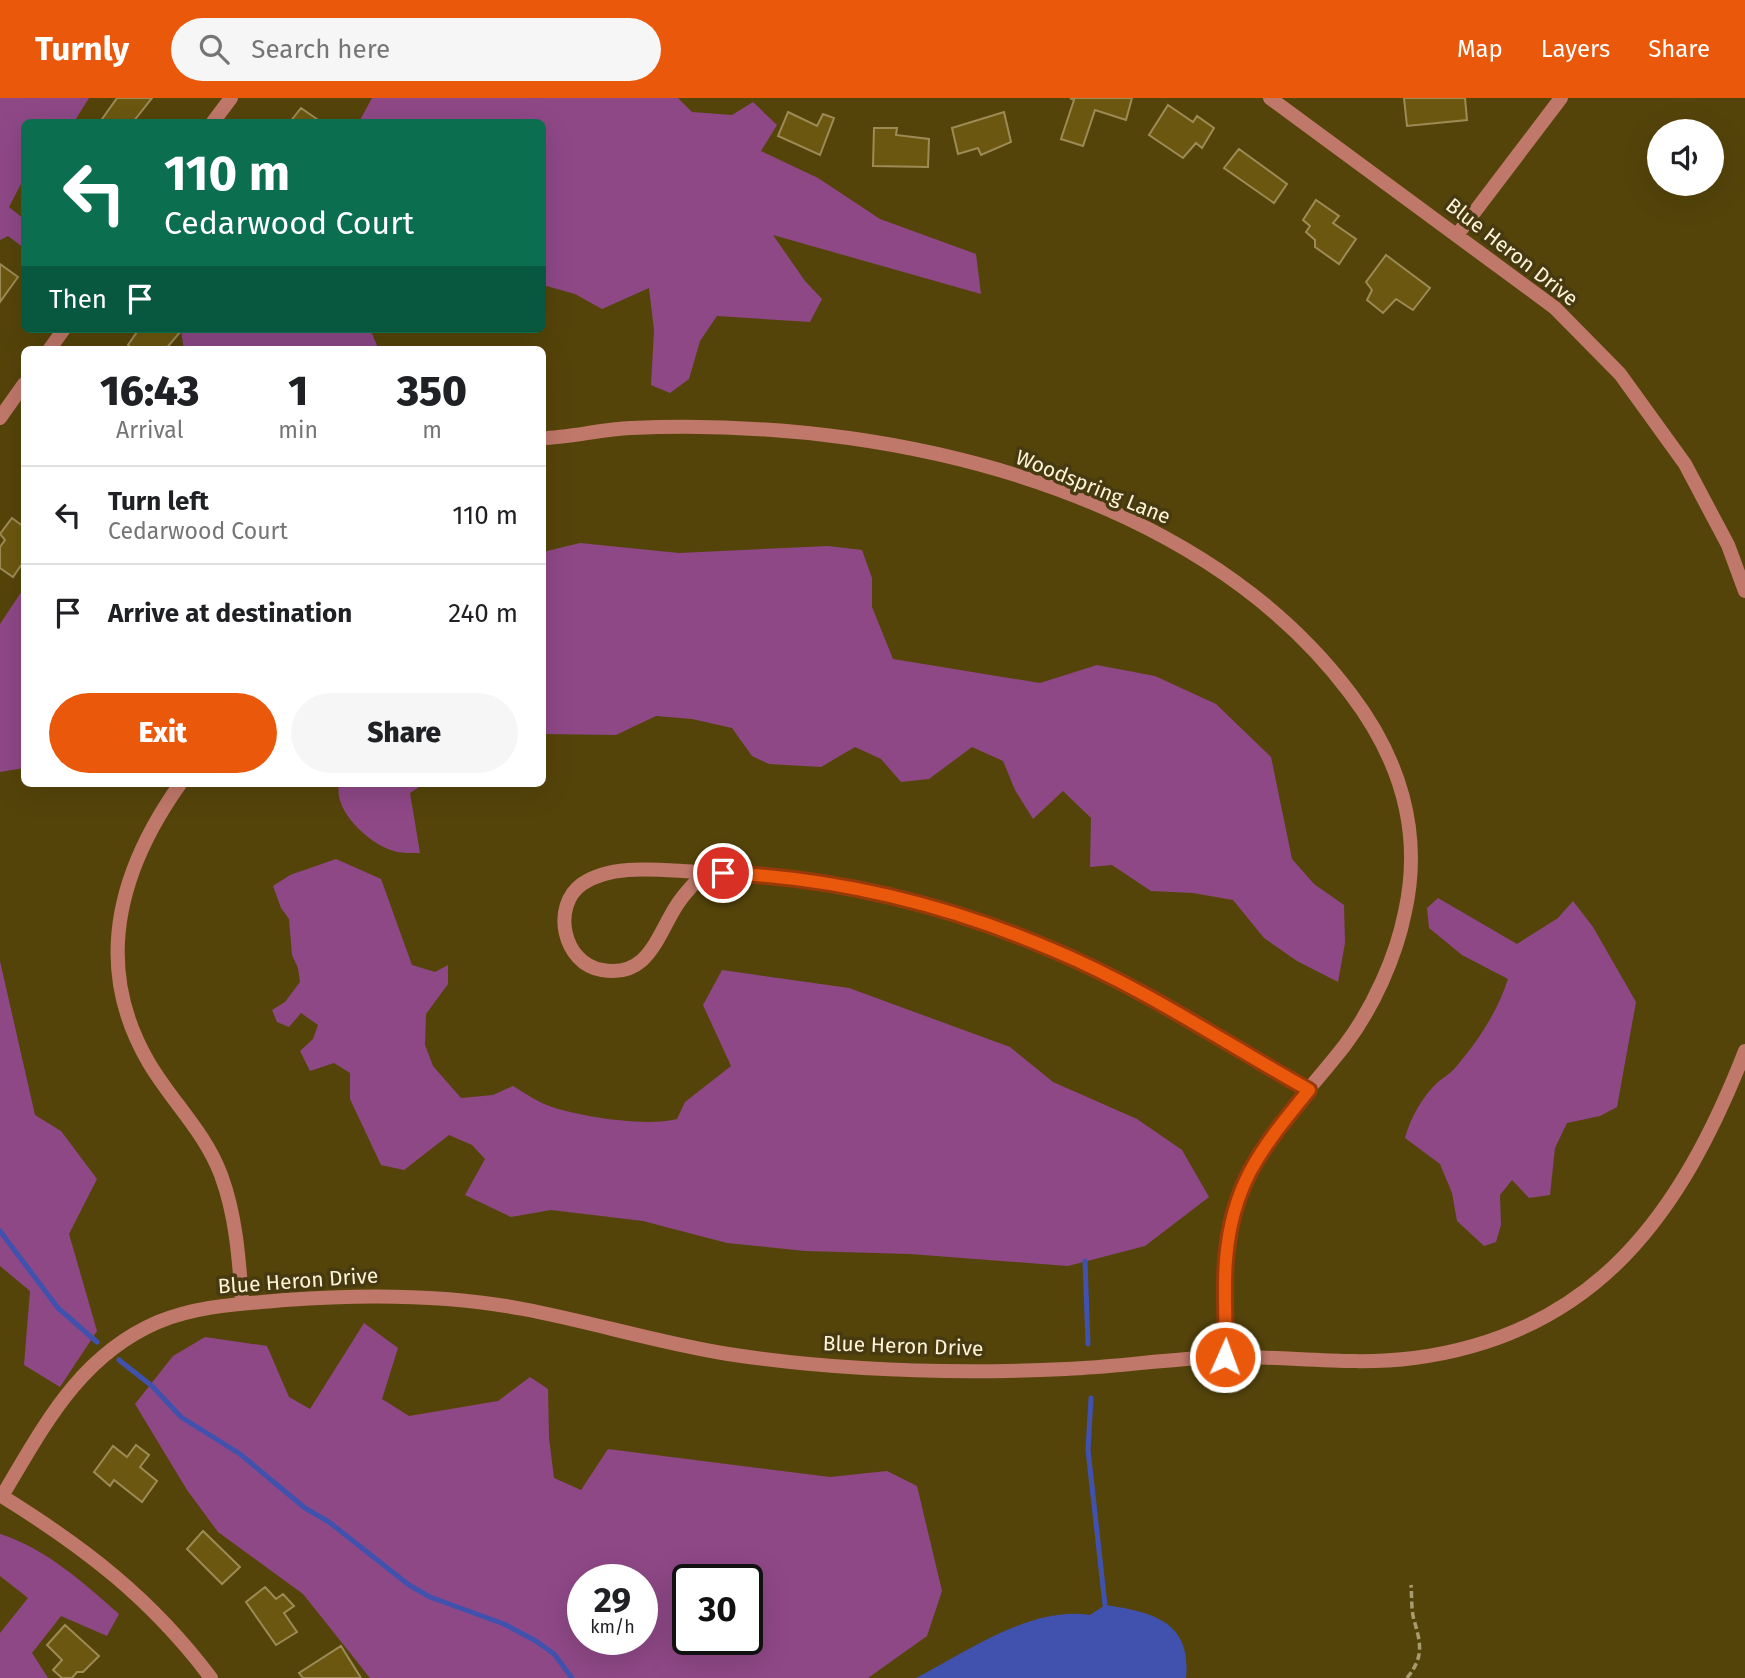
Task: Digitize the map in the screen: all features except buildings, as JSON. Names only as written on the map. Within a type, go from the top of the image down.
[{"type":"street","points":[[215,119],[231,98]]},
{"type":"street","name":"Blue Heron Drive","points":[[1270,98],[1555,308],[1620,374],[1655,418],[1685,464],[1728,545],[1745,591]]},
{"type":"street","points":[[1457,235],[1561,98]]},
{"type":"street","points":[[0,418],[21,388]]},
{"type":"street","name":"Woodspring Lane","points":[[546,438],[630,428],[734,428],[850,438],[940,455],[1065,494],[1151,530],[1221,571],[1277,612],[1329,664],[1373,724],[1394,765],[1405,796],[1412,847],[1405,915],[1386,970],[1349,1040],[1259,1152],[1234,1208],[1226,1261],[1225,1357]]},
{"type":"street","points":[[178,787],[156,818],[133,865],[121,902],[117,950],[124,1001],[136,1037],[166,1089],[194,1124],[221,1175],[238,1243],[242,1301]]},
{"type":"street","points":[[705,873],[682,897],[656,945],[642,962],[617,972],[599,970],[585,964],[573,952],[564,929],[567,902],[577,887],[589,879],[625,870],[705,873],[780,877],[877,893],[947,911],[1086,965],[1309,1090]]},
{"type":"street","name":"Blue Heron Drive","points":[[1,1495],[56,1406],[99,1359],[128,1337],[160,1321],[191,1311],[242,1301],[360,1294],[466,1301],[526,1310],[728,1354],[837,1366],[977,1371],[1068,1369],[1225,1357],[1359,1361],[1412,1358],[1492,1341],[1525,1328],[1571,1303],[1626,1256],[1678,1189],[1719,1116],[1745,1051]]},
{"type":"street","points":[[1,1495],[60,1532],[122,1579],[169,1626],[211,1678]]},
{"type":"path","points":[[1407,1678],[1419,1660],[1421,1644],[1413,1617],[1411,1586]]},
{"type":"shaded area","points":[[0,98],[89,98],[76,119],[21,119],[21,184],[9,207],[21,217],[21,246],[8,236],[0,240]]},
{"type":"shaded area","points":[[372,98],[678,98],[692,112],[732,115],[753,102],[777,125],[761,151],[818,178],[880,219],[976,254],[981,294],[773,235],[805,281],[822,299],[810,322],[717,316],[700,341],[689,379],[670,393],[651,385],[654,330],[649,288],[602,309],[575,294],[546,286],[546,119],[361,119]]},
{"type":"shaded area","points":[[181,333],[372,333],[377,346],[183,346]]},
{"type":"shaded area","points":[[580,543],[679,553],[828,546],[862,550],[872,578],[872,607],[893,659],[1040,683],[1097,665],[1155,676],[1216,704],[1271,757],[1292,859],[1314,884],[1344,905],[1345,943],[1338,982],[1297,961],[1264,938],[1233,900],[1193,893],[1151,891],[1112,865],[1090,867],[1091,818],[1063,791],[1033,819],[1015,790],[1003,761],[972,747],[929,779],[901,782],[881,759],[855,747],[821,767],[769,764],[752,756],[732,728],[692,719],[656,716],[616,735],[546,734],[546,551]]},
{"type":"shaded area","points":[[21,592],[21,768],[0,772],[0,624]]},
{"type":"shaded area","points":[[339,787],[419,787],[410,793],[420,853],[397,852],[376,843],[348,816],[339,795]]},
{"type":"shaded area","points":[[336,859],[381,879],[412,965],[435,972],[448,965],[448,984],[426,1014],[425,1045],[433,1066],[461,1098],[493,1095],[513,1086],[547,1105],[565,1111],[614,1120],[649,1122],[677,1119],[685,1102],[731,1066],[703,1005],[722,970],[849,988],[1010,1047],[1053,1082],[1137,1119],[1182,1150],[1209,1197],[1145,1246],[1068,1266],[910,1254],[805,1251],[727,1243],[643,1221],[551,1210],[511,1217],[465,1195],[485,1159],[472,1145],[449,1135],[404,1170],[381,1165],[350,1099],[350,1073],[334,1063],[310,1071],[300,1051],[313,1039],[318,1025],[301,1013],[289,1027],[277,1022],[272,1010],[285,1002],[300,982],[292,955],[289,919],[281,908],[273,886],[290,875]]},
{"type":"shaded area","points":[[1438,898],[1517,944],[1558,918],[1573,901],[1593,927],[1636,1002],[1617,1107],[1600,1116],[1567,1123],[1555,1148],[1550,1195],[1529,1198],[1512,1180],[1500,1195],[1501,1225],[1496,1242],[1484,1246],[1457,1221],[1452,1193],[1440,1164],[1405,1138],[1422,1101],[1438,1082],[1455,1068],[1486,1026],[1508,979],[1462,955],[1429,928],[1427,908]]},
{"type":"shaded area","points":[[0,961],[35,1115],[61,1131],[97,1179],[69,1234],[97,1331],[60,1387],[24,1365],[30,1291],[0,1266]]},
{"type":"shaded area","points":[[364,1323],[398,1348],[382,1399],[409,1416],[498,1401],[530,1377],[548,1389],[549,1438],[554,1478],[581,1490],[608,1449],[830,1477],[887,1471],[917,1486],[942,1591],[927,1636],[868,1678],[370,1678],[303,1594],[218,1532],[187,1490],[135,1404],[173,1356],[205,1337],[267,1346],[289,1397],[310,1409]]},
{"type":"shaded area","points":[[0,1534],[48,1557],[119,1614],[107,1636],[61,1616],[32,1653],[48,1678],[0,1678],[0,1633],[28,1598],[0,1576]]},
{"type":"water","points":[[1105,1605],[1153,1616],[1175,1632],[1186,1659],[1186,1678],[916,1678],[978,1644],[1022,1624],[1067,1614],[1090,1615]]},
{"type":"waterway","points":[[0,1231],[58,1308],[97,1342]]},
{"type":"waterway","points":[[1085,1261],[1088,1344]]},
{"type":"waterway","points":[[119,1360],[152,1386],[181,1417],[240,1454],[305,1508],[329,1522],[409,1585],[430,1597],[504,1624],[536,1641],[554,1654],[572,1678]]},
{"type":"waterway","points":[[1091,1398],[1088,1450],[1105,1605]]},
{"type":"route","points":[[723,873],[820,882],[877,893],[947,911],[999,929],[1086,965],[1309,1090],[1259,1152],[1238,1194],[1226,1261],[1225,1357]]}]
